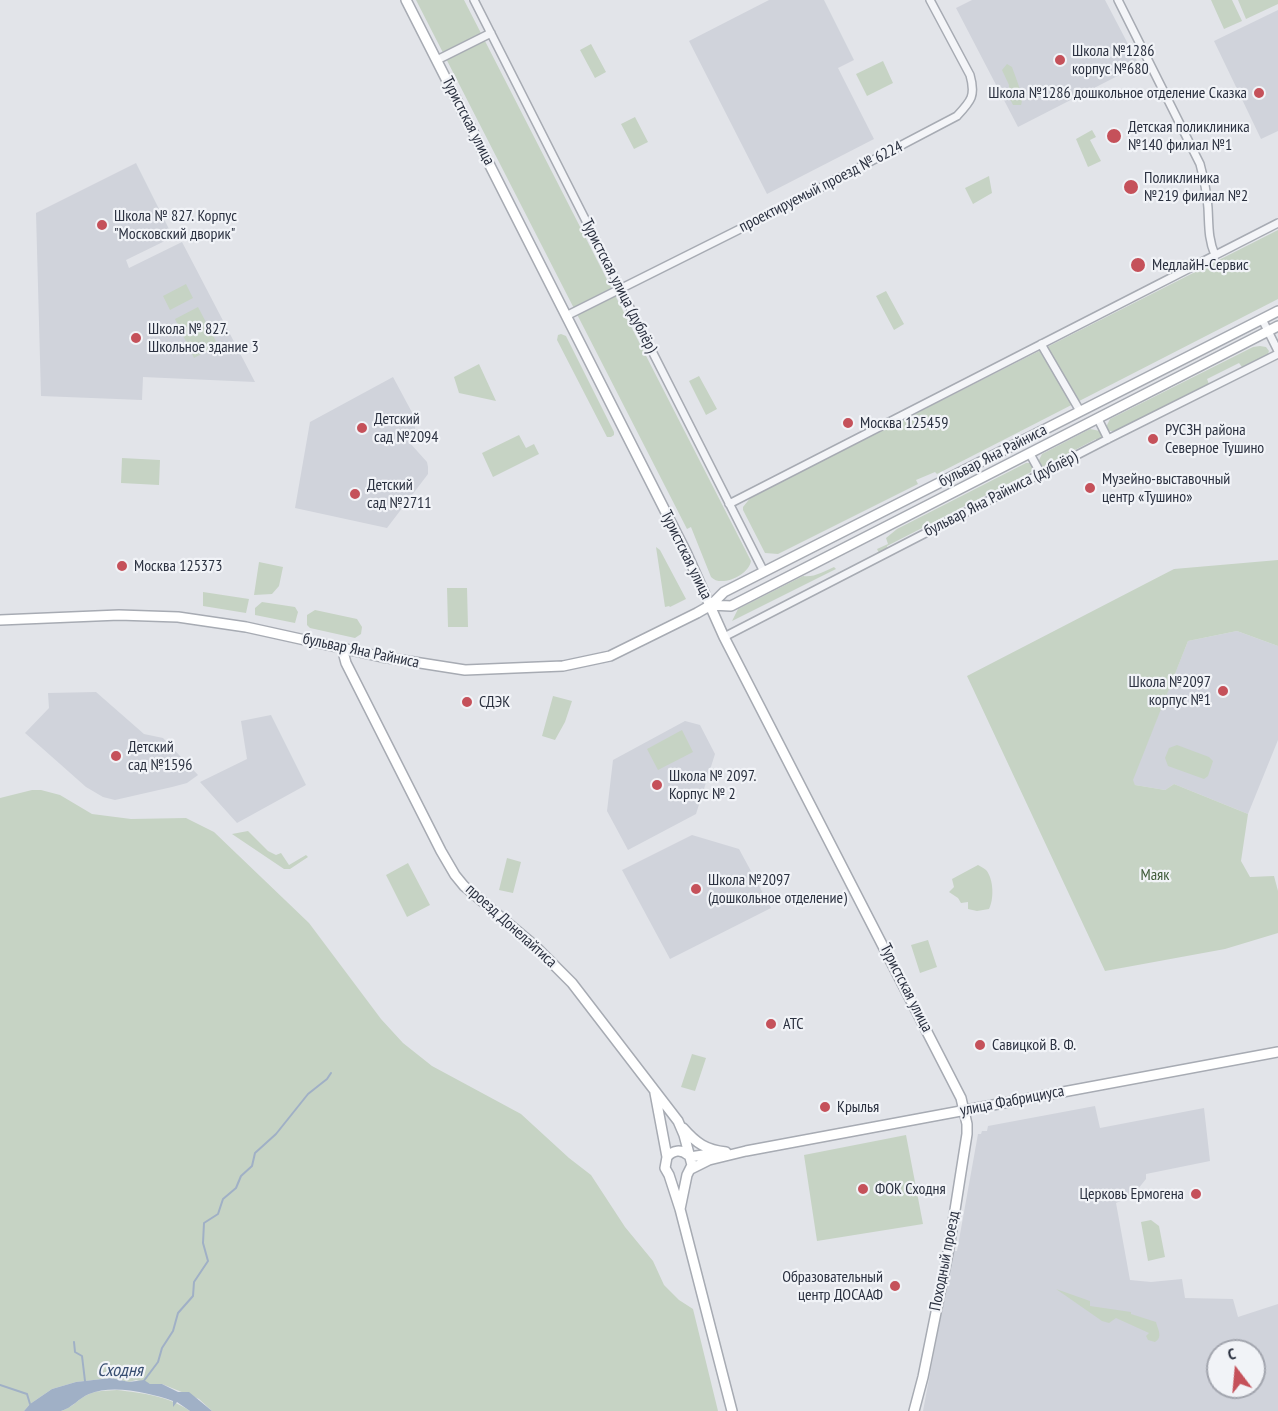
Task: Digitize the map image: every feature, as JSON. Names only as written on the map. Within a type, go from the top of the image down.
[{"type":"main road","name":"Туристская улица","points":[[406,0],[686,552],[724,637],[942,1058],[965,1110]]},
{"type":"main road","name":"бульвар Яна Райниса","points":[[0,620],[119,615],[178,617],[246,627],[407,661],[465,670],[563,666],[610,657],[711,605],[724,592],[1278,311]]},
{"type":"main road","name":"бульвар Яна Райниса","points":[[711,605],[731,606],[1278,326]]},
{"type":"main road","name":"проезд Донелайтиса","points":[[342,648],[346,663],[437,844],[455,875],[474,896],[525,938],[572,982],[678,1121],[689,1156],[689,1172],[680,1209]]},
{"type":"main road","name":"улица Фабрициуса","points":[[689,1172],[709,1160],[746,1151],[1278,1052]]},
{"type":"main road","name":"проезд Донелайтиса","points":[[655,1093],[667,1157],[665,1168],[680,1209],[732,1411]]},
{"type":"main road","name":"Походный проезд","points":[[914,1411],[949,1248],[967,1134],[965,1110]]},
{"type":"main road","points":[[678,1121],[701,1145],[726,1152]]},
{"type":"main road","points":[[667,1157],[672,1152],[679,1151],[689,1156]]},
{"type":"main road","name":"улица Фабрициуса","points":[[689,1156],[746,1151]]},
{"type":"main road","points":[[669,1175],[676,1178],[689,1172]]},
{"type":"street","name":"Туристская улица (дублёр)","points":[[474,0],[764,572]]},
{"type":"street","name":"проектируемый проезд № 6224","points":[[566,316],[957,116],[972,98],[973,86],[970,75],[930,0]]},
{"type":"street","points":[[1118,0],[1200,164],[1207,197],[1208,234],[1215,255]]},
{"type":"street","points":[[437,60],[491,33]]},
{"type":"street","points":[[729,504],[1278,223]]},
{"type":"street","points":[[1262,319],[1278,353]]},
{"type":"street","points":[[1041,344],[1080,411]]},
{"type":"street","name":"бульвар Яна Райниса (дублёр)","points":[[724,637],[1278,353]]},
{"type":"street","points":[[1098,419],[1108,439]]},
{"type":"street","points":[[1030,454],[1041,474]]},
{"type":"shaded area","points":[[769,0],[824,0],[854,60],[838,68],[874,139],[767,194],[689,41]]},
{"type":"shaded area","name":"Школа №1286 корпус №680","points":[[972,0],[1105,0],[1139,65],[1018,127],[956,8]]},
{"type":"shaded area","name":"Школа №1286 дошкольное отделение Сказка","points":[[1278,10],[1278,131],[1261,139],[1214,41]]},
{"type":"shaded area","name":"Школа № 827. Школьное здание 3","points":[[136,163],[173,237],[126,260],[129,268],[182,242],[255,382],[143,377],[142,400],[41,396],[36,213]]},
{"type":"shaded area","points":[[393,377],[415,418],[415,431],[409,442],[427,462],[428,474],[387,528],[295,508],[310,422]]},
{"type":"shaded area","name":"Школа №2097 корпус №1","points":[[1237,631],[1278,646],[1278,740],[1248,814],[1174,784],[1165,790],[1135,785],[1132,780],[1188,641]]},
{"type":"shaded area","name":"Детский сад №1596","points":[[96,692],[144,734],[163,738],[198,775],[187,783],[115,800],[103,797],[86,787],[25,733],[49,708],[48,693]]},
{"type":"shaded area","points":[[271,715],[306,785],[237,823],[200,782],[247,759],[241,721]]},
{"type":"shaded area","name":"Школа № 2097. Корпус № 2","points":[[685,721],[700,725],[715,754],[696,814],[628,850],[607,811],[613,760]]},
{"type":"shaded area","name":"Школа №2097 (дошкольное отделение)","points":[[692,835],[739,849],[771,908],[670,959],[622,870]]},
{"type":"shaded area","points":[[1095,1106],[1100,1128],[1204,1108],[1210,1161],[1146,1174],[1146,1179],[1133,1195],[1116,1203],[1130,1280],[1151,1282],[1182,1279],[1185,1298],[1233,1299],[1238,1317],[1278,1304],[1278,1411],[923,1411],[953,1251],[957,1251],[978,1134],[987,1131],[988,1126]]},
{"type":"green space","points":[[416,0],[464,0],[751,561],[740,575],[721,581],[711,577],[691,527],[687,529]]},
{"type":"green space","points":[[1211,0],[1232,0],[1242,21],[1224,29]]},
{"type":"green space","points":[[1238,0],[1278,0],[1278,4],[1246,19]]},
{"type":"green space","points":[[591,44],[606,72],[595,78],[580,50]]},
{"type":"green space","points":[[883,61],[893,83],[867,96],[856,74]]},
{"type":"green space","points":[[1007,64],[1012,67],[1017,81],[1022,97],[1021,105],[1013,105],[1008,95],[1009,85],[1002,70]]},
{"type":"green space","points":[[635,117],[648,142],[634,149],[621,124]]},
{"type":"green space","points":[[1092,130],[1096,137],[1090,140],[1101,161],[1088,167],[1076,139]]},
{"type":"green space","points":[[989,176],[992,193],[973,204],[965,188]]},
{"type":"green space","points":[[1278,230],[1278,299],[937,474],[935,472],[916,480],[918,484],[778,554],[765,553],[743,510],[751,497]]},
{"type":"green space","points":[[186,284],[193,298],[170,310],[163,296]]},
{"type":"green space","points":[[886,291],[904,324],[894,330],[876,296]]},
{"type":"green space","points":[[198,307],[218,345],[194,358],[175,319]]},
{"type":"green space","points":[[558,335],[566,336],[614,432],[611,437],[607,437],[557,340]]},
{"type":"green space","points":[[1253,347],[1266,347],[1268,354],[1242,367],[1239,363],[1207,379],[1209,384],[1117,431],[1108,431],[1106,427],[1110,419]]},
{"type":"green space","points":[[479,364],[496,401],[459,393],[454,377]]},
{"type":"green space","points":[[699,376],[717,409],[706,415],[689,381]]},
{"type":"green space","points":[[1090,429],[1100,431],[1102,438],[1098,442],[1096,439],[1048,464],[1049,467],[1040,466],[1039,460],[1042,454]]},
{"type":"green space","points":[[519,435],[526,448],[534,444],[539,454],[493,477],[482,453]]},
{"type":"green space","points":[[122,458],[160,460],[159,485],[121,483]]},
{"type":"green space","points":[[1026,463],[1032,463],[1036,470],[1035,474],[1033,471],[887,546],[888,549],[879,553],[877,549],[888,544],[886,538],[897,529]]},
{"type":"green space","points":[[656,547],[660,550],[686,599],[670,607],[665,607]]},
{"type":"green space","name":"Маяк","points":[[1278,560],[1278,646],[1237,631],[1188,641],[1133,780],[1135,785],[1165,790],[1174,784],[1248,814],[1241,861],[1250,877],[1274,876],[1278,891],[1278,933],[1225,949],[1105,971],[967,676],[1174,569]]},
{"type":"green space","points":[[259,562],[283,567],[279,586],[272,594],[254,595]]},
{"type":"green space","points":[[834,567],[836,569],[732,621],[738,609],[803,576],[815,575]]},
{"type":"green space","points":[[447,588],[467,588],[468,627],[448,627]]},
{"type":"green space","points":[[203,592],[249,599],[246,613],[203,606]]},
{"type":"green space","points":[[262,602],[295,607],[298,612],[295,623],[255,615],[255,608]]},
{"type":"green space","points":[[315,610],[357,619],[362,627],[361,634],[355,638],[310,628],[307,625],[307,615]]},
{"type":"green space","points":[[553,696],[572,701],[565,722],[555,740],[542,736]]},
{"type":"green space","points":[[682,730],[693,752],[658,770],[647,749]]},
{"type":"green space","points":[[1177,745],[1209,757],[1213,761],[1208,776],[1204,779],[1168,766],[1165,758],[1169,748]]},
{"type":"green space","points":[[32,790],[60,795],[92,814],[131,819],[186,818],[214,832],[309,923],[381,1019],[403,1043],[432,1066],[521,1114],[591,1175],[625,1227],[653,1261],[664,1285],[679,1300],[693,1309],[718,1411],[212,1411],[199,1399],[162,1384],[150,1384],[136,1380],[129,1382],[111,1378],[76,1382],[52,1389],[24,1411],[0,1411],[0,798]]},
{"type":"green space","points":[[248,831],[268,851],[276,855],[281,853],[289,865],[306,855],[308,857],[290,869],[284,869],[232,834]]},
{"type":"green space","points":[[507,858],[521,862],[513,893],[499,890]]},
{"type":"green space","points":[[408,863],[430,905],[407,917],[386,875]]},
{"type":"green space","points":[[978,865],[989,874],[992,895],[989,909],[977,911],[968,909],[968,902],[961,903],[949,892],[954,887],[952,879]]},
{"type":"green space","points":[[928,940],[937,967],[920,973],[911,945]]},
{"type":"green space","points":[[692,1054],[706,1058],[695,1091],[681,1087]]},
{"type":"green space","name":"ФОК Сходня","points":[[906,1135],[923,1224],[817,1241],[804,1155]]},
{"type":"green space","points":[[1151,1220],[1159,1226],[1165,1257],[1148,1261],[1141,1222]]},
{"type":"green space","points":[[1056,1289],[1090,1301],[1090,1306],[1131,1312],[1131,1314],[1156,1322],[1159,1338],[1155,1342],[1148,1340],[1146,1336],[1149,1333],[1116,1318],[1109,1323],[1102,1321]]},
{"type":"green space","points":[[117,1390],[164,1399],[190,1411],[61,1411],[90,1393]]},
{"type":"water","points":[[111,1378],[129,1382],[144,1380],[150,1384],[162,1384],[178,1392],[189,1392],[212,1411],[190,1411],[177,1402],[173,1407],[173,1401],[154,1395],[109,1390],[89,1394],[61,1411],[24,1411],[52,1389],[76,1382]]},
{"type":"waterway","name":"Сходня","points":[[143,1382],[158,1362],[162,1348],[173,1331],[178,1313],[193,1296],[194,1282],[208,1261],[203,1243],[204,1223],[218,1214],[223,1199],[236,1188],[241,1176],[252,1166],[255,1153],[276,1134],[308,1094],[331,1073]]},
{"type":"waterway","points":[[74,1342],[75,1352],[82,1356],[85,1381]]},
{"type":"waterway","points":[[0,1385],[27,1394],[30,1404]]},
{"type":"place","name":"Школа №1286 корпус №680","points":[[1060,60]]},
{"type":"place","name":"Школа №1286 дошкольное отделение Сказка","points":[[1259,93]]},
{"type":"place","name":"Детская поликлиника №140 филиал №1","points":[[1114,136]]},
{"type":"place","name":"Поликлиника №219 филиал №2","points":[[1131,187]]},
{"type":"place","name":"Школа № 827. Корпус \"Московский дворик\"","points":[[102,225]]},
{"type":"place","name":"МедлайН-Сервис","points":[[1138,265]]},
{"type":"place","name":"Школа № 827. Школьное здание 3","points":[[136,338]]},
{"type":"place","name":"Москва 125459","points":[[848,423]]},
{"type":"place","name":"Детский сад №2094","points":[[362,428]]},
{"type":"place","name":"РУСЗН района Северное Тушино","points":[[1153,439]]},
{"type":"place","name":"Музейно-выставочный центр «Тушино»","points":[[1090,488]]},
{"type":"place","name":"Детский сад №2711","points":[[355,494]]},
{"type":"place","name":"Москва 125373","points":[[122,566]]},
{"type":"place","name":"Школа №2097 корпус №1","points":[[1223,691]]},
{"type":"place","name":"СДЭК","points":[[467,702]]},
{"type":"place","name":"Детский сад №1596","points":[[116,756]]},
{"type":"place","name":"Школа № 2097. Корпус № 2","points":[[657,785]]},
{"type":"place","name":"Школа №2097 (дошкольное отделение)","points":[[696,889]]},
{"type":"place","name":"АТС","points":[[771,1024]]},
{"type":"place","name":"Савицкой В. Ф.","points":[[980,1045]]},
{"type":"place","name":"Крылья","points":[[825,1107]]},
{"type":"place","name":"ФОК Сходня","points":[[863,1189]]},
{"type":"place","name":"Церковь Ермогена","points":[[1196,1194]]},
{"type":"place","name":"Образовательный центр ДОСААФ","points":[[895,1286]]}]
